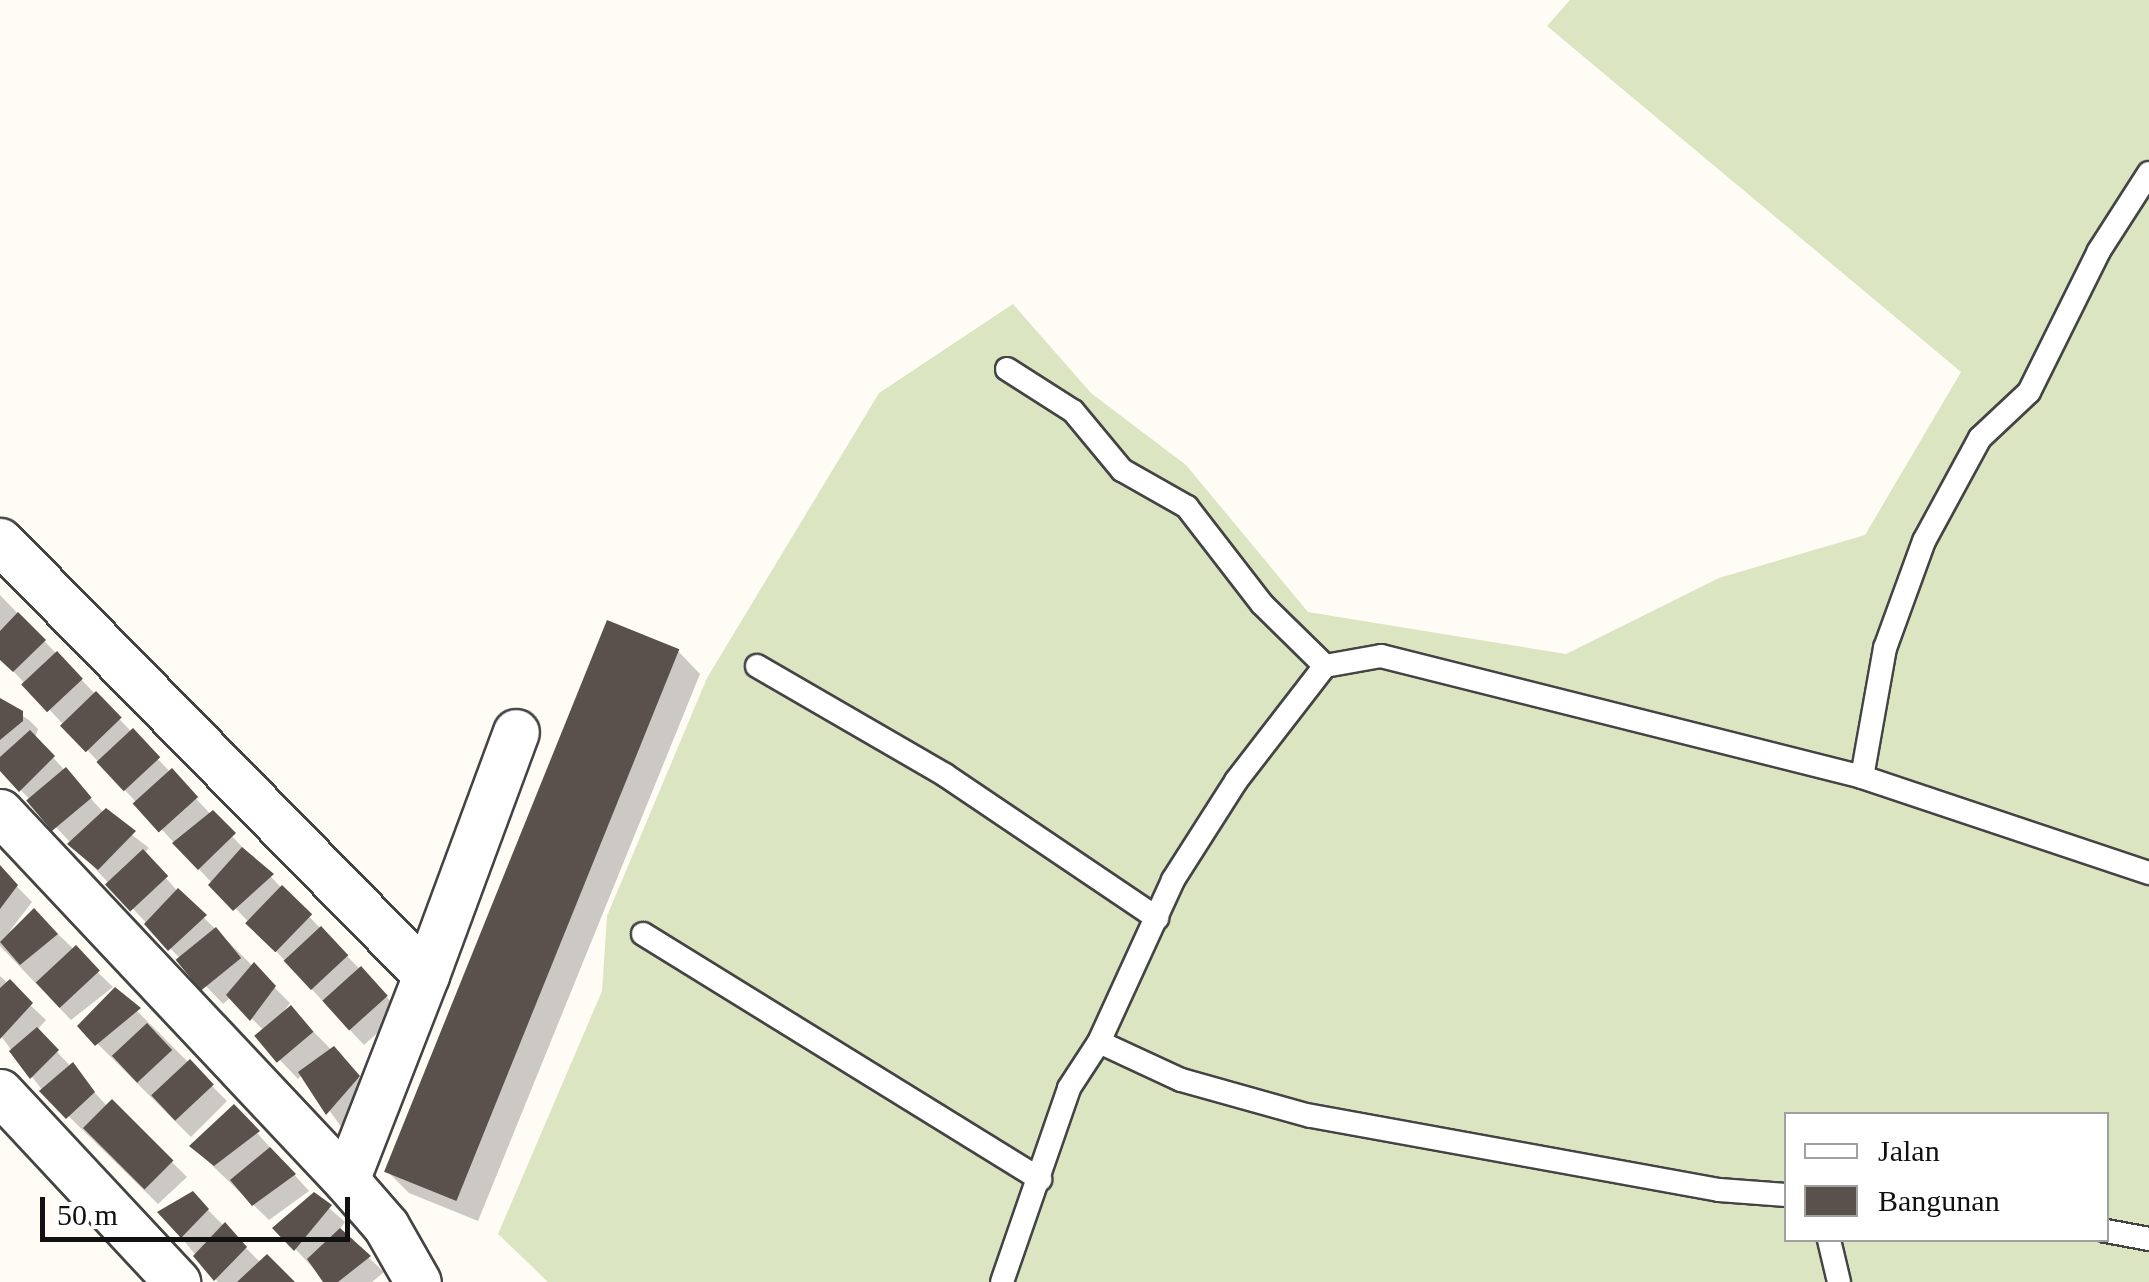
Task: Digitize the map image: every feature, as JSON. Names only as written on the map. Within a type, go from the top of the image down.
[{"type":"street","points":[[0,541],[426,975]]},
{"type":"street","points":[[346,1180],[516,732]]},
{"type":"street","points":[[0,812],[377,1214],[418,1282]]},
{"type":"street","points":[[0,1092],[177,1282]]},
{"type":"lane","points":[[1862,776],[1885,648],[1924,541],[1980,438],[2029,392],[2099,251],[2149,173]]},
{"type":"lane","points":[[1007,369],[1073,411],[1122,470],[1186,507],[1262,604],[1325,666]]},
{"type":"lane","points":[[1002,1282],[1070,1088],[1099,1042],[1173,880],[1236,781],[1325,666],[1381,656],[1862,776],[2149,873]]},
{"type":"lane","points":[[757,666],[945,775],[1157,918]]},
{"type":"lane","points":[[643,934],[1040,1179]]},
{"type":"lane","points":[[1099,1042],[1181,1080],[1310,1116],[1680,1183],[1784,1195]]},
{"type":"lane","points":[[2109,1232],[2149,1239]]},
{"type":"lane","points":[[1829,1242],[1839,1282]]},
{"type":"green space","points":[[1570,0],[2149,0],[2149,1282],[548,1282],[498,1234],[602,991],[607,916],[707,678],[879,393],[1013,304],[1091,393],[1186,465],[1308,612],[1566,654],[1719,578],[1865,535],[1961,372],[1547,26]]},
{"type":"building","points":[[18,612],[46,640],[13,672],[0,660],[0,631]]},
{"type":"building","points":[[607,620],[679,649],[456,1201],[384,1172]]},
{"type":"building","points":[[57,651],[83,679],[47,712],[21,684]]},
{"type":"building","points":[[96,691],[122,718],[86,752],[60,726]]},
{"type":"building","points":[[0,698],[23,711],[23,721],[0,740]]},
{"type":"building","points":[[133,728],[160,757],[124,791],[96,762]]},
{"type":"building","points":[[30,730],[55,756],[19,792],[0,771],[0,757]]},
{"type":"building","points":[[66,767],[92,798],[52,831],[26,800]]},
{"type":"building","points":[[172,768],[198,797],[159,832],[133,803]]},
{"type":"building","points":[[106,808],[136,831],[98,870],[67,844]]},
{"type":"building","points":[[213,810],[236,833],[198,870],[172,843]]},
{"type":"building","points":[[242,847],[274,874],[233,911],[208,885]]},
{"type":"building","points":[[143,849],[168,876],[130,912],[105,884]]},
{"type":"building","points":[[0,865],[18,885],[0,909]]},
{"type":"building","points":[[282,885],[312,914],[275,952],[245,923]]},
{"type":"building","points":[[178,888],[207,915],[168,951],[144,924]]},
{"type":"building","points":[[34,908],[58,934],[20,965],[0,942]]},
{"type":"building","points":[[321,926],[348,955],[311,990],[284,961]]},
{"type":"building","points":[[216,927],[241,958],[201,991],[176,960]]},
{"type":"building","points":[[76,945],[100,971],[60,1008],[36,983]]},
{"type":"building","points":[[254,962],[276,986],[250,1021],[226,995]]},
{"type":"building","points":[[361,966],[388,996],[349,1031],[322,1001]]},
{"type":"building","points":[[10,979],[33,1003],[0,1039],[0,988]]},
{"type":"building","points":[[115,987],[141,1008],[95,1046],[77,1026]]},
{"type":"building","points":[[291,1005],[313,1032],[277,1063],[254,1036]]},
{"type":"building","points":[[147,1023],[172,1050],[137,1083],[112,1056]]},
{"type":"building","points":[[37,1027],[59,1050],[30,1079],[9,1051]]},
{"type":"building","points":[[334,1046],[360,1076],[326,1115],[298,1072]]},
{"type":"building","points":[[190,1059],[214,1085],[175,1121],[151,1095]]},
{"type":"building","points":[[73,1062],[95,1092],[66,1119],[39,1091]]},
{"type":"building","points":[[112,1099],[174,1161],[145,1190],[83,1128]]},
{"type":"building","points":[[234,1104],[260,1131],[214,1166],[189,1146]]},
{"type":"building","points":[[270,1147],[296,1174],[252,1206],[230,1180]]},
{"type":"building","points":[[193,1191],[209,1209],[181,1238],[157,1212]]},
{"type":"building","points":[[314,1192],[332,1205],[294,1251],[272,1228]]},
{"type":"building","points":[[225,1222],[247,1247],[214,1281],[193,1256]]},
{"type":"building","points":[[340,1228],[371,1256],[338,1282],[323,1282],[307,1259]]},
{"type":"building","points":[[267,1254],[295,1282],[237,1282]]}]
